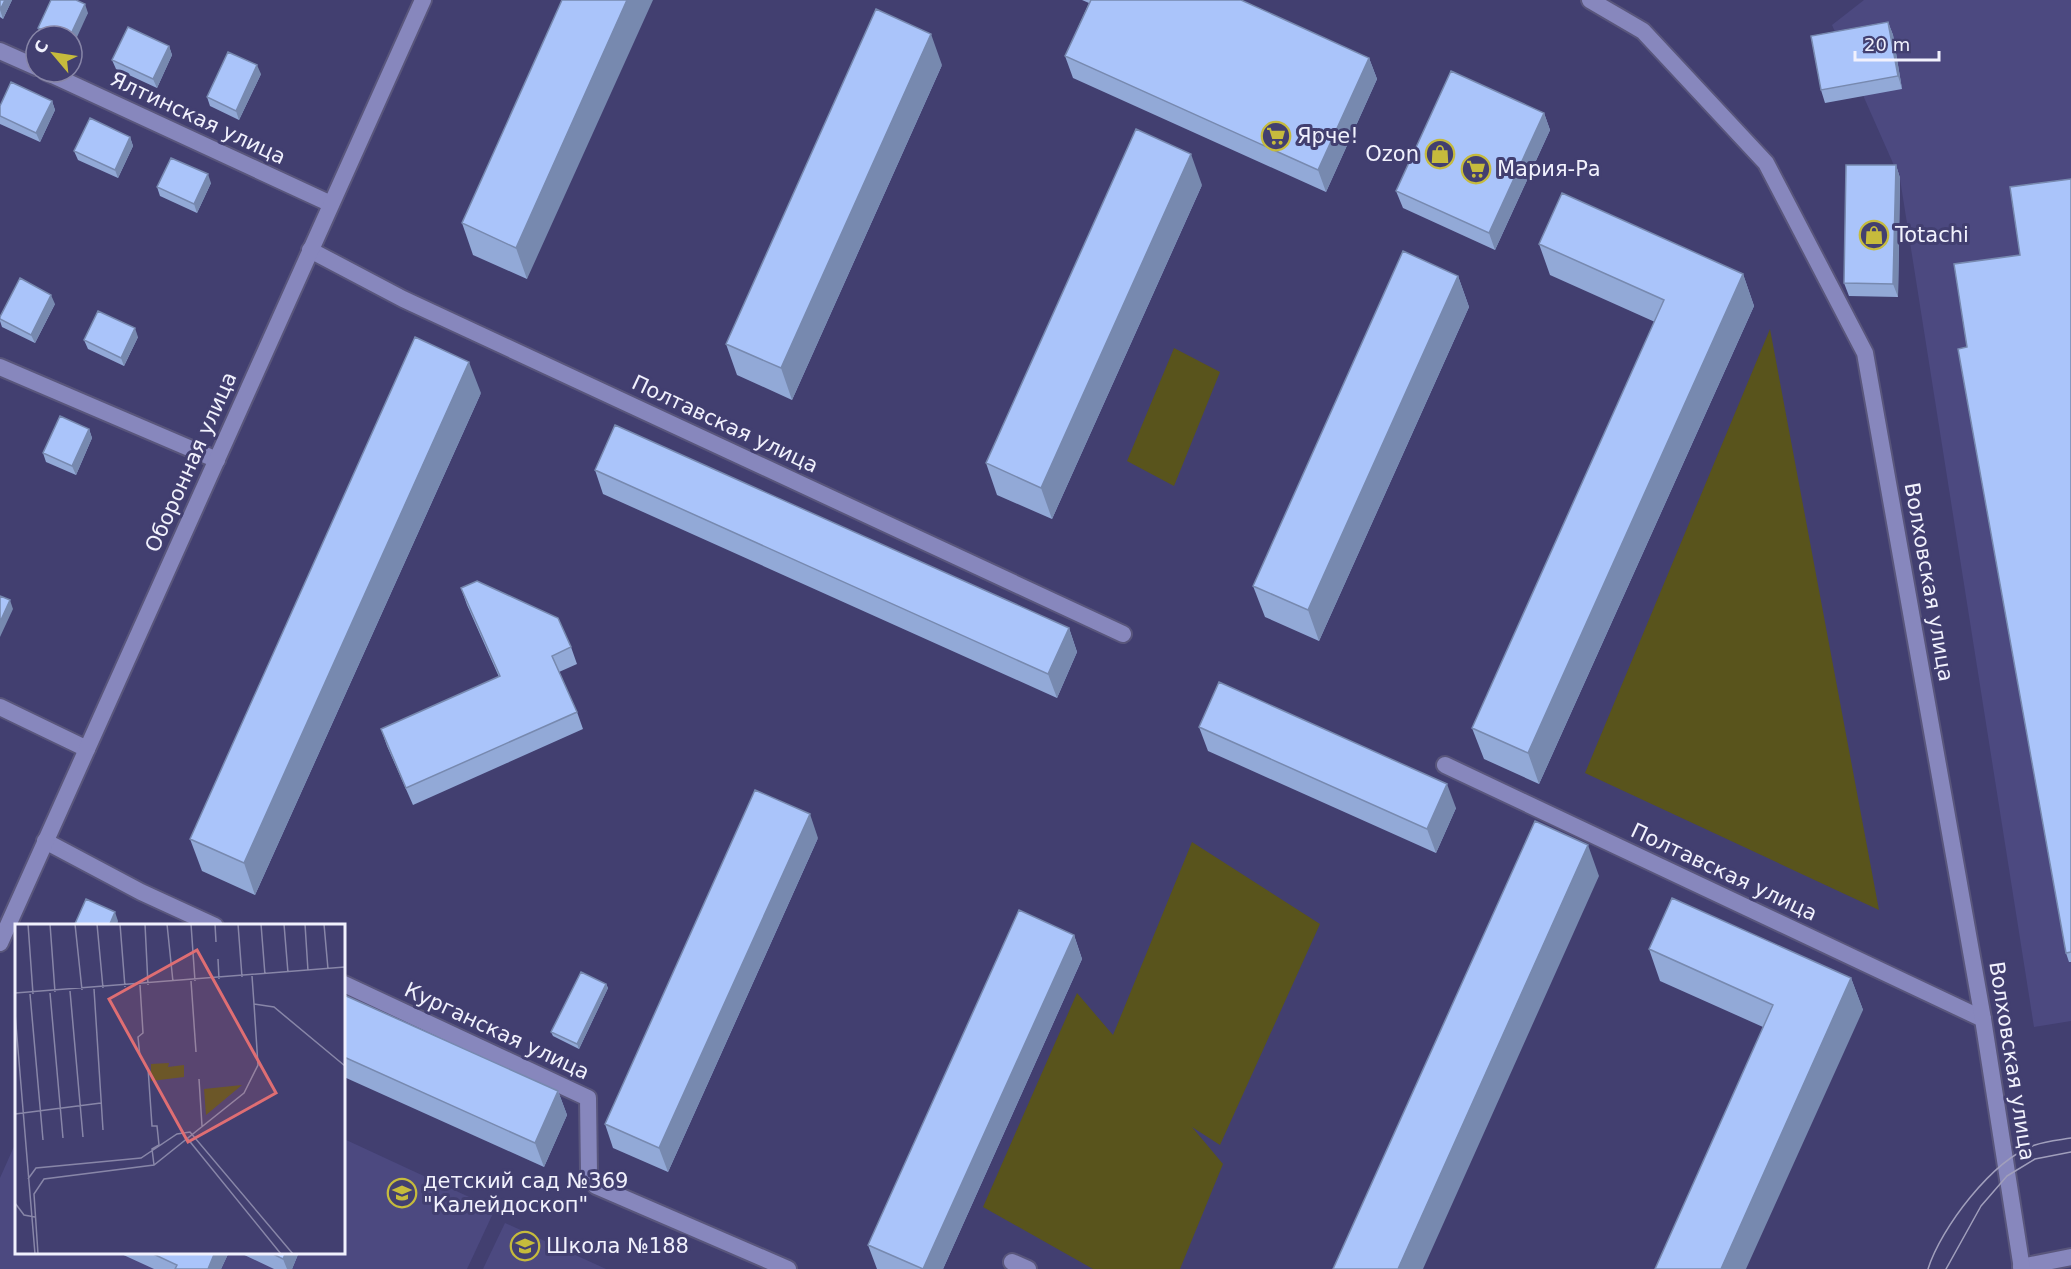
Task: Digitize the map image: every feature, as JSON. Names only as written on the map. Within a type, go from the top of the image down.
[{"type":"street","name":"Оборонная улица","points":[[0,943],[423,0]]},
{"type":"street","name":"Волховская улица","points":[[1590,0],[1643,31],[1766,163],[1865,352],[1983,1020],[2022,1268]]},
{"type":"street","points":[[0,51],[24,62]]},
{"type":"street","name":"Ялтинская улица","points":[[72,84],[331,204]]},
{"type":"street","name":"Полтавская улица","points":[[310,250],[403,299],[1123,634]]},
{"type":"street","points":[[0,367],[217,460]]},
{"type":"street","points":[[0,706],[87,749]]},
{"type":"street","name":"Полтавская улица","points":[[1445,765],[1983,1020]]},
{"type":"street","points":[[45,841],[141,892],[211,924]]},
{"type":"street","name":"Курганская улица","points":[[345,984],[588,1098],[589,1174],[596,1186],[788,1269]]},
{"type":"street","points":[[2022,1268],[2071,1257]]},
{"type":"street","points":[[1012,1262],[1028,1269]]},
{"type":"shaded area","points":[[1864,0],[2071,0],[2071,1021],[2034,1027],[1900,179],[1832,25]]},
{"type":"shaded area","points":[[1770,329],[1879,910],[1585,773]]},
{"type":"shaded area","points":[[1174,348],[1220,372],[1174,486],[1127,461]]},
{"type":"shaded area","points":[[1192,842],[1320,924],[1220,1145],[1192,1127],[1223,1164],[1180,1269],[1093,1269],[983,1207],[1077,993],[1113,1035]]},
{"type":"shaded area","name":"детский сад №369 \"Калейдоскоп\"","points":[[345,1139],[495,1209],[467,1269],[0,1269],[0,1178],[15,1144],[15,1254],[345,1254]]},
{"type":"shaded area","name":"Школа №188","points":[[505,1223],[606,1269],[483,1269]]},
{"type":"building","points":[[0,0],[5,0],[0,10]]},
{"type":"building","points":[[51,0],[76,0],[85,4],[76,24],[40,24]]},
{"type":"building","points":[[562,0],[627,0],[516,248],[462,223]]},
{"type":"building","name":"Ярче!","points":[[1091,0],[1241,0],[1369,58],[1318,170],[1065,56]]},
{"type":"building","points":[[876,9],[931,34],[781,368],[726,344]]},
{"type":"building","points":[[1888,22],[1898,76],[1821,90],[1811,36]]},
{"type":"building","points":[[128,27],[169,46],[153,79],[112,60]]},
{"type":"building","points":[[228,52],[257,65],[236,111],[207,97]]},
{"type":"building","name":"Мария-Ра","points":[[1451,71],[1544,113],[1489,233],[1396,191]]},
{"type":"building","points":[[11,82],[52,101],[36,133],[0,116],[0,106]]},
{"type":"building","points":[[90,118],[130,137],[115,170],[74,151]]},
{"type":"building","points":[[1136,129],[1191,154],[1041,488],[986,463]]},
{"type":"building","points":[[171,158],[208,174],[194,204],[157,187]]},
{"type":"building","points":[[1846,165],[1896,165],[1893,284],[1844,283]]},
{"type":"building","points":[[2071,179],[2071,952],[2066,953],[1958,349],[1967,347],[1954,264],[2020,255],[2010,187]]},
{"type":"building","points":[[1562,193],[1743,274],[1528,753],[1472,728],[1664,300],[1539,244]]},
{"type":"building","points":[[1403,251],[1458,276],[1308,610],[1253,586]]},
{"type":"building","points":[[20,278],[51,295],[31,335],[0,319]]},
{"type":"building","points":[[98,311],[135,328],[121,358],[84,340]]},
{"type":"building","points":[[415,337],[469,362],[244,863],[190,839]]},
{"type":"building","points":[[60,416],[89,429],[72,466],[43,453]]},
{"type":"building","points":[[615,425],[1069,628],[1048,674],[595,470]]},
{"type":"building","points":[[477,581],[558,618],[571,647],[552,656],[577,712],[406,788],[381,729],[500,676],[461,588]]},
{"type":"building","points":[[0,596],[10,600],[0,622]]},
{"type":"building","points":[[1219,682],[1447,784],[1427,829],[1199,727]]},
{"type":"building","points":[[755,790],[810,814],[659,1148],[605,1124]]},
{"type":"building","points":[[1535,821],[1588,845],[1398,1269],[1333,1269]]},
{"type":"building","points":[[1672,898],[1851,978],[1721,1269],[1655,1269],[1773,1005],[1649,949]]},
{"type":"building","points":[[86,899],[115,912],[110,924],[75,924]]},
{"type":"building","points":[[1019,910],[1074,935],[923,1269],[868,1245]]},
{"type":"building","points":[[581,972],[606,984],[577,1044],[551,1032]]},
{"type":"building","points":[[345,995],[558,1091],[535,1143],[345,1057]]},
{"type":"building","points":[[153,1254],[214,1254],[208,1269],[175,1269],[177,1265]]},
{"type":"building","points":[[273,1254],[285,1254],[283,1259]]},
{"type":"tram line","points":[[1928,1269],[1944,1234],[1956,1216],[1970,1197],[2002,1165],[2035,1145],[2071,1138]]},
{"type":"tram line","points":[[1946,1269],[1981,1206],[2007,1176],[2035,1159],[2071,1152]]},
{"type":"place","name":"Ярче!","points":[[1276,136]]},
{"type":"place","name":"Ozon","points":[[1440,154]]},
{"type":"place","name":"Мария-Ра","points":[[1476,169]]},
{"type":"place","name":"Totachi","points":[[1874,235]]},
{"type":"place","name":"детский сад №369 \"Калейдоскоп\"","points":[[402,1193]]},
{"type":"place","name":"Школа №188","points":[[525,1246]]}]
